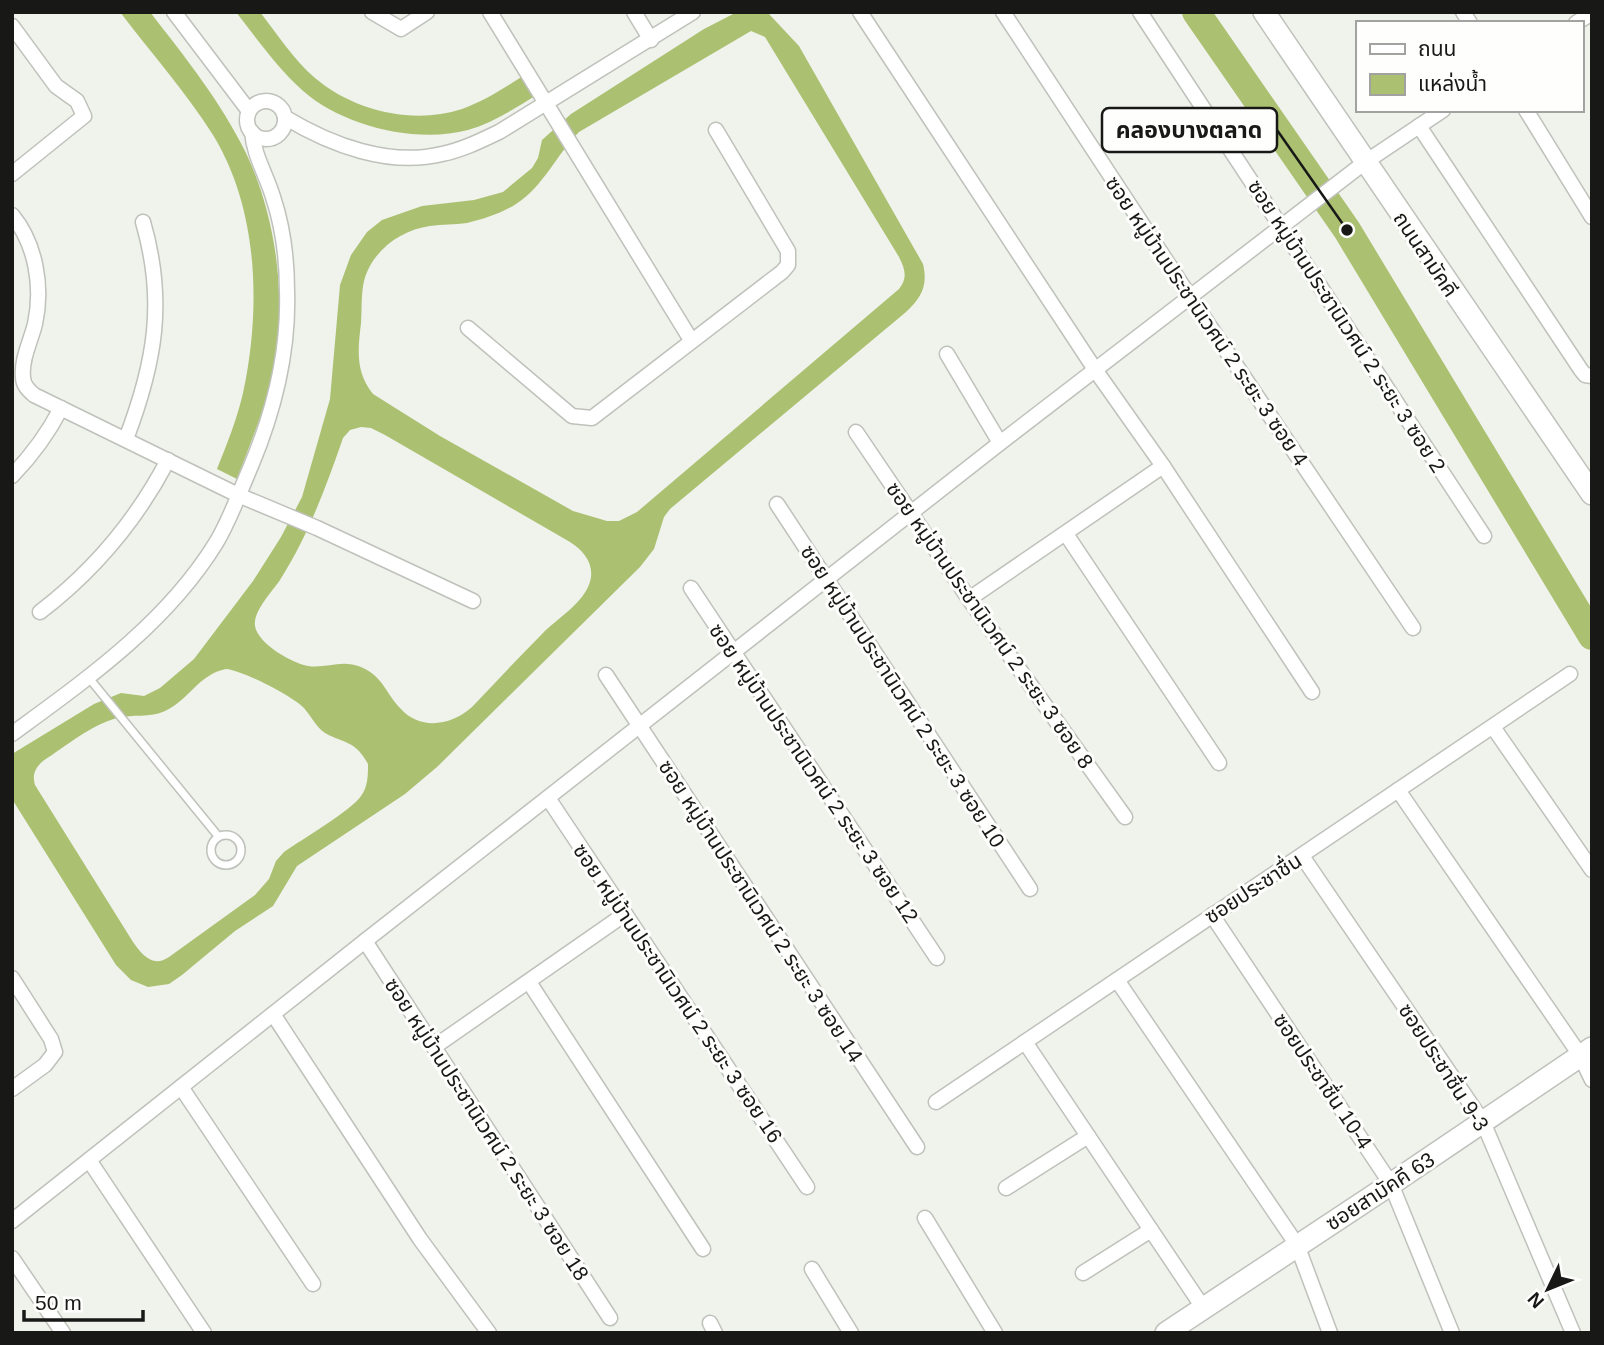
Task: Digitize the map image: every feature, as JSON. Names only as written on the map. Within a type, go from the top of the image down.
[{"type":"main road","name":"ถนนสามัคคี","points":[[1264,12],[1364,163],[1590,489]]},
{"type":"main road","name":"ซอยสามัคคี 63","points":[[1166,1333],[1586,1051]]},
{"type":"street","points":[[174,12],[249,111]]},
{"type":"street","points":[[372,12],[401,29],[427,12]]},
{"type":"street","points":[[490,12],[691,340]]},
{"type":"street","points":[[634,12],[651,40]]},
{"type":"street","points":[[12,734],[89,678],[156,617],[194,575],[217,541],[261,442],[275,399],[283,348],[287,291],[281,232],[274,199],[253,150],[247,120],[249,111],[255,104],[268,100],[280,106],[286,118],[319,137],[350,149],[421,157],[440,155],[465,148],[499,132],[693,12]]},
{"type":"street","points":[[860,12],[1096,371],[1163,466],[1312,692]]},
{"type":"street","name":"ซอย หมู่บ้านประชานิเวศน์ 2 ระยะ 3 ซอย 4","points":[[1003,12],[1190,297],[1413,628]]},
{"type":"street","name":"ซอย หมู่บ้านประชานิเวศน์ 2 ระยะ 3 ซอย 2","points":[[1140,12],[1484,536]]},
{"type":"street","points":[[12,26],[56,86],[77,101],[84,117],[12,174]]},
{"type":"street","points":[[12,1221],[1000,443],[1307,210],[1364,163],[1440,112]]},
{"type":"street","points":[[1526,112],[1592,217]]},
{"type":"street","points":[[251,132],[259,138],[269,139],[284,128],[286,118]]},
{"type":"street","points":[[1419,126],[1581,370],[1592,376]]},
{"type":"street","points":[[468,328],[572,416],[592,418],[782,272],[788,265],[788,251],[716,130]]},
{"type":"street","points":[[12,215],[25,235],[37,276],[35,322],[22,376],[26,388],[34,395],[238,495],[317,528],[473,601]]},
{"type":"street","points":[[125,439],[141,398],[153,339],[155,277],[143,222]]},
{"type":"street","points":[[947,354],[1000,443]]},
{"type":"street","points":[[12,476],[35,452],[61,408]]},
{"type":"street","name":"ซอย หมู่บ้านประชานิเวศน์ 2 ระยะ 3 ซอย 8","points":[[856,432],[969,599],[1125,817]]},
{"type":"street","points":[[40,612],[98,563],[137,515],[168,460]]},
{"type":"street","points":[[969,599],[1163,466]]},
{"type":"street","name":"ซอย หมู่บ้านประชานิเวศน์ 2 ระยะ 3 ซอย 10","points":[[777,504],[1030,888]]},
{"type":"street","points":[[1066,534],[1219,763]]},
{"type":"street","name":"ซอย หมู่บ้านประชานิเวศน์ 2 ระยะ 3 ซอย 12","points":[[691,588],[937,958]]},
{"type":"street","name":"ซอยประชาชื่น","points":[[936,1102],[1570,674]]},
{"type":"street","name":"ซอย หมู่บ้านประชานิเวศน์ 2 ระยะ 3 ซอย 14","points":[[606,675],[917,1147]]},
{"type":"street","points":[[1493,727],[1592,870]]},
{"type":"street","points":[[1398,790],[1586,1051],[1592,1080]]},
{"type":"street","name":"ซอย หมู่บ้านประชานิเวศน์ 2 ระยะ 3 ซอย 16","points":[[548,798],[807,1187]]},
{"type":"street","name":"ซอยประชาชื่น 9-3","points":[[1302,856],[1483,1122],[1573,1333]]},
{"type":"street","points":[[434,1047],[625,914]]},
{"type":"street","name":"ซอยประชาชื่น 10-4","points":[[1212,915],[1391,1184],[1452,1333]]},
{"type":"street","name":"ซอย หมู่บ้านประชานิเวศน์ 2 ระยะ 3 ซอย 18","points":[[365,941],[610,1318]]},
{"type":"street","points":[[12,978],[51,1040],[55,1052],[45,1065],[12,1089]]},
{"type":"street","points":[[1116,980],[1297,1245],[1330,1333]]},
{"type":"street","points":[[529,982],[703,1248]]},
{"type":"street","points":[[273,1014],[420,1239],[489,1333]]},
{"type":"street","points":[[1025,1042],[1204,1309]]},
{"type":"street","points":[[181,1087],[313,1284]]},
{"type":"street","points":[[1006,1188],[1088,1136]]},
{"type":"street","points":[[89,1160],[204,1333]]},
{"type":"street","points":[[925,1218],[995,1333]]},
{"type":"street","points":[[1083,1273],[1151,1230]]},
{"type":"street","points":[[12,1258],[64,1333]]},
{"type":"street","points":[[812,1269],[851,1333]]},
{"type":"lane","points":[[89,678],[218,836]]},
{"type":"lane","points":[[231,835],[237,839],[241,852],[234,863],[220,864],[211,855],[210,848],[218,836],[231,835]]},
{"type":"water","points":[[120,12],[150,12],[189,63],[236,134],[257,180],[266,209],[273,238],[279,299],[275,359],[258,423],[237,479],[217,469],[241,403],[252,328],[252,261],[240,195],[228,164],[203,119]]},
{"type":"water","points":[[236,12],[260,12],[307,71],[331,89],[366,107],[404,115],[443,114],[486,98],[523,76],[535,96],[494,120],[468,130],[426,135],[380,129],[318,103],[302,90]]},
{"type":"water","points":[[737,12],[769,14],[799,46],[923,264],[925,278],[920,296],[906,312],[670,509],[664,517],[654,549],[640,567],[437,767],[405,794],[297,866],[273,906],[235,931],[182,975],[169,984],[148,987],[131,980],[116,965],[12,799],[12,754],[94,704],[121,693],[144,696],[160,688],[194,659],[253,581],[302,497],[330,399],[340,285],[351,255],[367,232],[382,220],[422,206],[474,200],[503,192],[532,168],[538,158],[542,140],[571,114],[704,29]],"holes":[[[751,31],[765,37],[899,257],[905,273],[899,289],[637,512],[619,521],[607,521],[573,511],[440,436],[373,394],[363,377],[359,342],[364,281],[380,251],[398,237],[419,228],[467,223],[511,207],[526,197],[579,132]],[[371,428],[385,435],[570,542],[588,561],[590,580],[580,600],[543,633],[472,707],[455,718],[436,723],[418,720],[401,709],[380,680],[369,671],[347,664],[308,666],[293,661],[269,646],[257,633],[257,614],[280,580],[308,529],[343,438],[350,430]],[[233,670],[266,684],[298,703],[322,731],[359,751],[368,764],[368,777],[356,802],[284,852],[276,861],[269,879],[255,895],[169,957],[153,961],[133,942],[35,785],[34,775],[43,761],[88,731],[117,718],[165,711],[208,676]]]},
{"type":"waterway","points":[[1196,12],[1347,230],[1592,636]]},
{"type":"place","name":"คลองบางตลาด","points":[[1347,230]]}]
